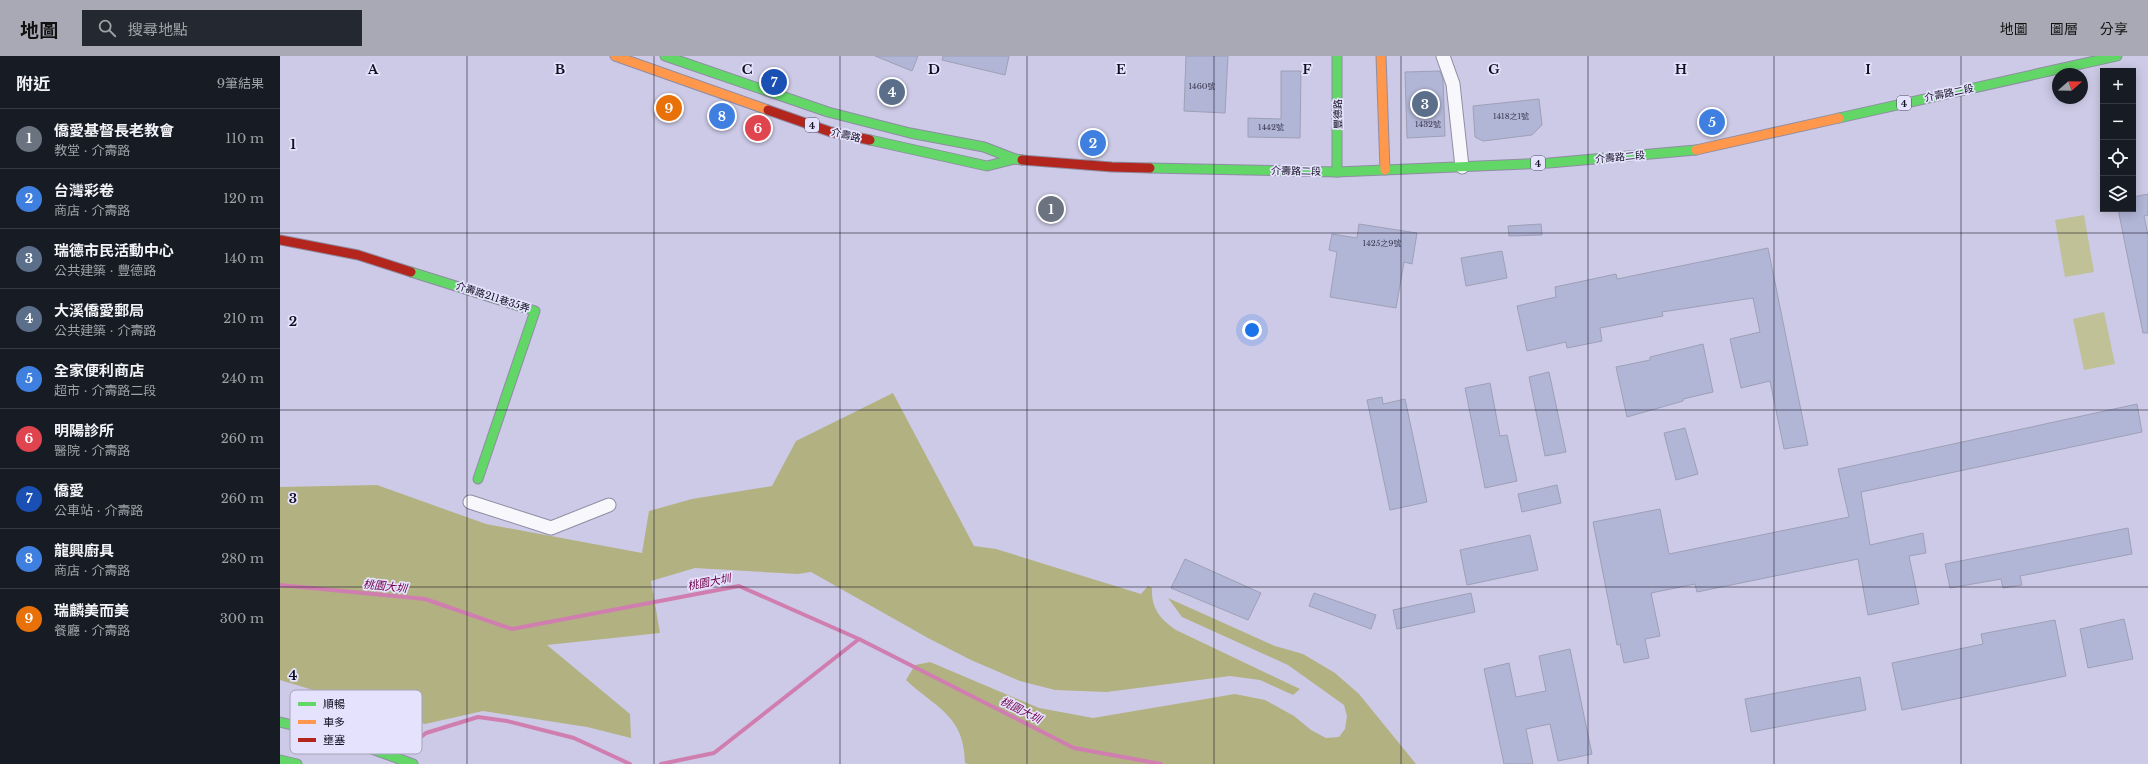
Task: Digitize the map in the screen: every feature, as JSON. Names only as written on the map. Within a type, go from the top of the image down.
[{"type":"main road","name":"介壽路","points":[[615,56],[831,132],[987,166],[1015,159]]},
{"type":"main road","name":"介壽路","points":[[665,56],[828,112],[910,133],[984,147],[1015,159],[1112,167]]},
{"type":"main road","name":"豐德路","points":[[1337,56],[1337,172]]},
{"type":"main road","points":[[1381,56],[1385,170]]},
{"type":"main road","name":"介壽路二段","points":[[1112,167],[1337,172],[1549,163],[1690,151],[2117,56]]},
{"type":"main road","name":"介壽路211巷35弄","points":[[280,240],[358,255],[535,311],[478,479]]},
{"type":"main road","points":[[280,722],[290,724]]},
{"type":"main road","points":[[386,754],[413,764]]},
{"type":"main road","points":[[280,760],[297,764]]},
{"type":"street","points":[[1443,56],[1453,84],[1462,167]]},
{"type":"street","points":[[470,502],[551,528],[609,505]]},
{"type":"green space","points":[[2084,215],[2094,272],[2065,277],[2055,220]]},
{"type":"green space","points":[[2104,312],[2115,364],[2084,370],[2073,319]]},
{"type":"shaded area","points":[[893,393],[974,546],[996,549],[1141,594],[1148,586],[1152,588],[1153,601],[1161,617],[1176,630],[1300,689],[1293,695],[1260,680],[1230,676],[1107,692],[1055,690],[1020,681],[971,660],[928,638],[811,572],[798,574],[695,568],[651,581],[660,633],[547,645],[630,714],[631,738],[587,727],[483,711],[425,724],[422,723],[422,690],[313,690],[280,680],[280,487],[377,485],[486,524],[642,553],[649,511],[692,499],[772,486],[796,441]]},
{"type":"shaded area","points":[[1168,598],[1275,646],[1303,654],[1335,673],[1359,694],[1416,764],[968,764],[965,763],[960,734],[954,723],[947,714],[906,680],[915,665],[930,662],[1039,708],[1093,718],[1235,694],[1265,700],[1294,716],[1311,730],[1326,738],[1339,737],[1345,729],[1347,716],[1344,705],[1288,665],[1182,617]]},
{"type":"building","points":[[875,56],[918,56],[912,71]]},
{"type":"building","points":[[943,56],[1009,56],[1005,75],[942,60]]},
{"type":"building","points":[[1186,56],[1228,56],[1225,113],[1184,111]]},
{"type":"building","points":[[1281,71],[1301,71],[1300,138],[1248,137],[1248,118],[1281,119]]},
{"type":"building","points":[[1440,71],[1443,80],[1445,136],[1407,138],[1405,72]]},
{"type":"building","points":[[1539,99],[1542,125],[1532,135],[1483,141],[1475,137],[1473,106]]},
{"type":"building","points":[[2148,194],[2148,215],[2144,216],[2148,235],[2148,333],[2143,333],[2119,212],[2136,212],[2136,196]]},
{"type":"building","points":[[1359,224],[1417,233],[1412,264],[1404,262],[1396,308],[1330,297],[1337,252],[1329,250],[1332,234],[1357,238]]},
{"type":"building","points":[[1541,224],[1542,235],[1509,236],[1508,226]]},
{"type":"building","points":[[1768,248],[1808,445],[1784,449],[1770,381],[1741,388],[1730,339],[1760,332],[1753,298],[1662,312],[1663,316],[1600,328],[1602,341],[1567,348],[1566,342],[1527,351],[1517,306],[1556,297],[1555,287],[1616,274],[1617,279]]},
{"type":"building","points":[[1502,251],[1507,278],[1466,286],[1461,258]]},
{"type":"building","points":[[1703,344],[1713,392],[1683,399],[1683,401],[1627,417],[1616,367],[1650,360],[1650,357]]},
{"type":"building","points":[[1549,372],[1566,452],[1545,456],[1529,377]]},
{"type":"building","points":[[1490,383],[1500,436],[1507,435],[1517,481],[1485,488],[1465,388]]},
{"type":"building","points":[[1382,397],[1383,404],[1405,399],[1427,502],[1390,510],[1367,400]]},
{"type":"building","points":[[2137,404],[2142,432],[1861,492],[1870,545],[1923,533],[1926,553],[1909,556],[1919,604],[1868,615],[1858,559],[1697,592],[1695,584],[1651,593],[1660,636],[1645,639],[1649,658],[1624,663],[1620,644],[1617,645],[1593,522],[1660,509],[1669,554],[1849,517],[1838,469]]},
{"type":"building","points":[[1685,428],[1698,474],[1676,480],[1664,433]]},
{"type":"building","points":[[1557,485],[1561,503],[1522,512],[1518,494]]},
{"type":"building","points":[[2128,528],[2132,554],[2020,576],[2022,585],[2003,588],[2001,579],[1950,588],[1945,564]]},
{"type":"building","points":[[1530,535],[1538,570],[1467,585],[1460,550]]},
{"type":"building","points":[[1185,559],[1261,593],[1248,620],[1171,588]]},
{"type":"building","points":[[1314,593],[1376,615],[1371,629],[1309,606]]},
{"type":"building","points":[[1471,593],[1475,612],[1397,629],[1393,610]]},
{"type":"building","points":[[2124,619],[2133,659],[2088,668],[2080,629]]},
{"type":"building","points":[[2055,620],[2066,676],[1902,710],[1892,663],[1983,644],[1981,634]]},
{"type":"building","points":[[1570,649],[1592,754],[1558,761],[1550,724],[1526,729],[1533,764],[1504,764],[1484,669],[1509,663],[1516,697],[1546,691],[1539,656]]},
{"type":"building","points":[[1860,677],[1866,710],[1751,732],[1745,699]]},
{"type":"waterway","name":"桃園大圳","points":[[280,585],[425,599],[512,629],[739,586],[859,639],[1074,748],[1161,764]]},
{"type":"waterway","points":[[661,764],[714,753],[859,639]]},
{"type":"waterway","points":[[422,736],[426,733],[478,717],[507,721],[574,738],[630,764]]},
{"type":"traffic: fast","points":[[665,56],[828,112],[910,133],[984,147],[1015,159],[1022,160]]},
{"type":"traffic: fast","points":[[1337,56],[1337,172]]},
{"type":"traffic: fast","points":[[1839,118],[2117,56]]},
{"type":"traffic: fast","points":[[870,140],[987,166],[1015,159]]},
{"type":"traffic: fast","points":[[1150,168],[1337,172],[1549,163],[1696,150]]},
{"type":"traffic: fast","points":[[411,272],[535,311],[478,479]]},
{"type":"traffic: fast","points":[[280,722],[290,724]]},
{"type":"traffic: fast","points":[[386,754],[413,764]]},
{"type":"traffic: fast","points":[[280,760],[297,764]]},
{"type":"traffic: slow","points":[[615,56],[768,110]]},
{"type":"traffic: slow","points":[[1381,56],[1385,170]]},
{"type":"traffic: slow","points":[[1696,150],[1839,118]]},
{"type":"traffic: jam","points":[[768,110],[831,132],[870,140]]},
{"type":"traffic: jam","points":[[1022,160],[1112,167],[1150,168]]},
{"type":"traffic: jam","points":[[280,240],[358,255],[411,272]]},
{"type":"place","name":"僑愛","points":[[774,82]]},
{"type":"place","name":"大溪僑愛郵局","points":[[892,92]]},
{"type":"place","name":"瑞德市民活動中心","points":[[1425,104]]},
{"type":"place","name":"瑞麟美而美","points":[[669,108]]},
{"type":"place","name":"龍興廚具","points":[[722,116]]},
{"type":"place","name":"全家便利商店","points":[[1712,122]]},
{"type":"place","name":"明陽診所","points":[[758,128]]},
{"type":"place","name":"台灣彩卷","points":[[1093,143]]},
{"type":"place","name":"僑愛基督長老教會","points":[[1051,209]]}]
